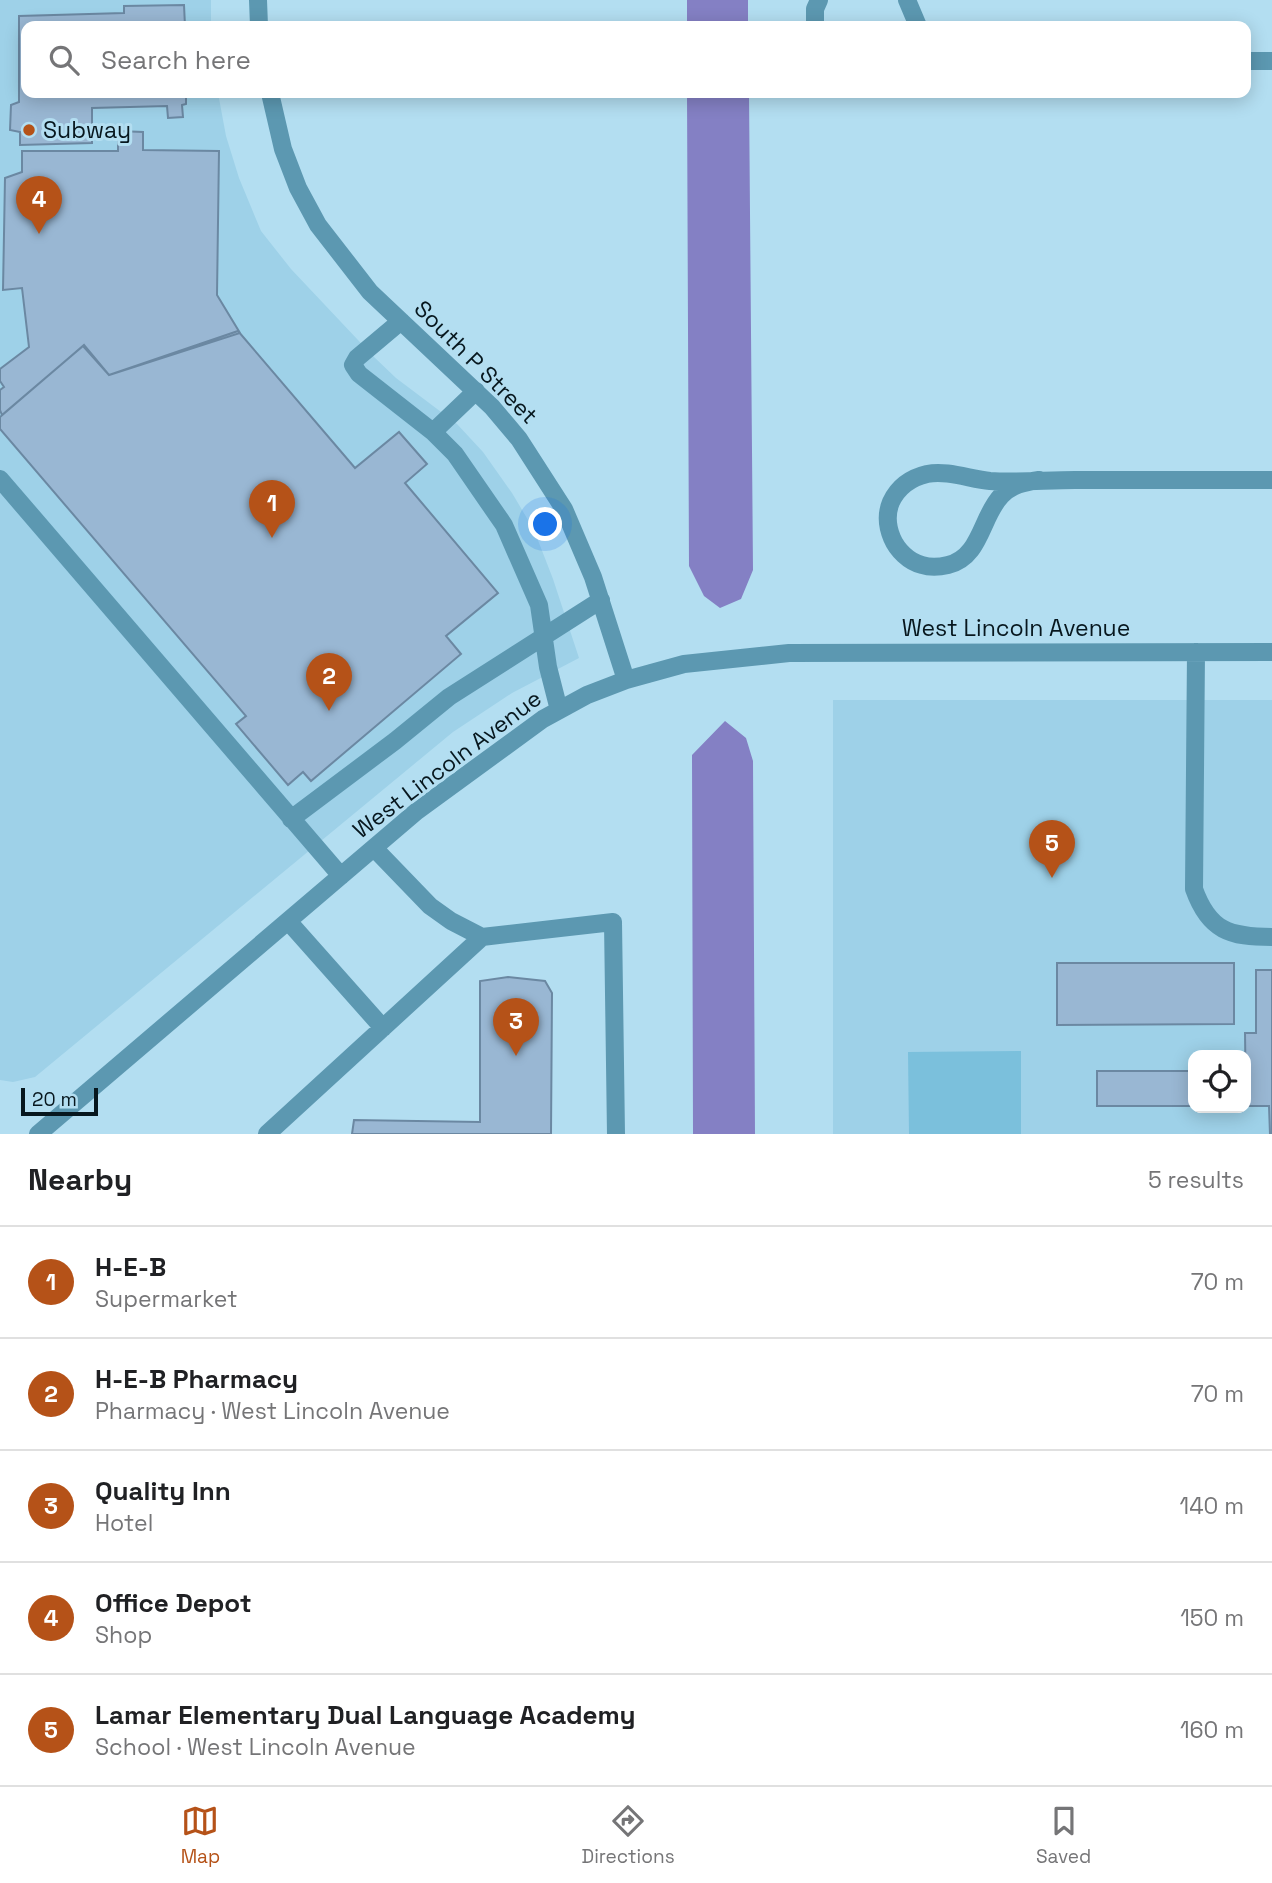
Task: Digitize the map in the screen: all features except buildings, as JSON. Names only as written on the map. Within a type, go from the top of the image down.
[{"type":"street","points":[[258,0],[259,21]]},
{"type":"street","points":[[815,21],[815,9],[819,0]]},
{"type":"street","points":[[907,0],[916,21]]},
{"type":"street","points":[[1251,61],[1272,61]]},
{"type":"street","name":"South P Street","points":[[271,98],[283,149],[298,188],[318,225],[370,292],[492,407],[519,439],[564,509],[593,577],[626,680]]},
{"type":"street","points":[[401,321],[357,358],[353,365],[359,374],[433,432],[455,454],[504,525],[539,605],[559,710]]},
{"type":"street","points":[[433,432],[476,391]]},
{"type":"street","points":[[1039,480],[1019,484],[1003,493],[992,506],[978,540],[968,554],[954,564],[937,567],[920,565],[905,557],[893,542],[887,526],[889,508],[896,491],[910,479],[929,473],[990,481],[1039,480],[1272,480]]},
{"type":"street","points":[[0,479],[341,876]]},
{"type":"street","points":[[291,818],[395,741],[449,697],[601,600]]},
{"type":"street","points":[[1196,652],[1194,889],[1206,915],[1219,927],[1231,934],[1272,937]]},
{"type":"street","name":"West Lincoln Avenue","points":[[38,1134],[417,811],[543,719],[587,695],[626,680],[684,664],[789,653],[1272,652]]},
{"type":"street","points":[[374,848],[430,906],[451,921],[482,937],[613,922],[616,1134]]},
{"type":"street","points":[[288,921],[383,1028]]},
{"type":"street","points":[[267,1134],[482,937]]},
{"type":"shaded area","points":[[0,0],[211,0],[211,21],[21,21],[21,98],[219,98],[226,136],[239,178],[261,231],[291,269],[374,357],[396,378],[457,424],[483,452],[534,530],[579,658],[512,693],[453,732],[35,1077],[13,1082],[0,1080]]},
{"type":"shaded area","points":[[687,0],[748,0],[748,21],[687,21]]},
{"type":"shaded area","points":[[687,98],[749,98],[753,570],[741,599],[720,608],[704,596],[689,566]]},
{"type":"shaded area","points":[[833,700],[1272,700],[1272,1134],[833,1134]]},
{"type":"shaded area","points":[[725,721],[746,738],[753,761],[755,1134],[693,1134],[692,755]]},
{"type":"shaded area","points":[[1021,1051],[1021,1134],[909,1134],[908,1052]]},
{"type":"place","name":"Subway","points":[[29,130]]},
{"type":"place","name":"Office Depot","points":[[39,234]]},
{"type":"place","name":"H-E-B","points":[[272,538]]},
{"type":"place","name":"H-E-B Pharmacy","points":[[329,711]]},
{"type":"place","name":"Lamar Elementary Dual Language Academy","points":[[1052,878]]},
{"type":"place","name":"Quality Inn","points":[[516,1056]]}]
